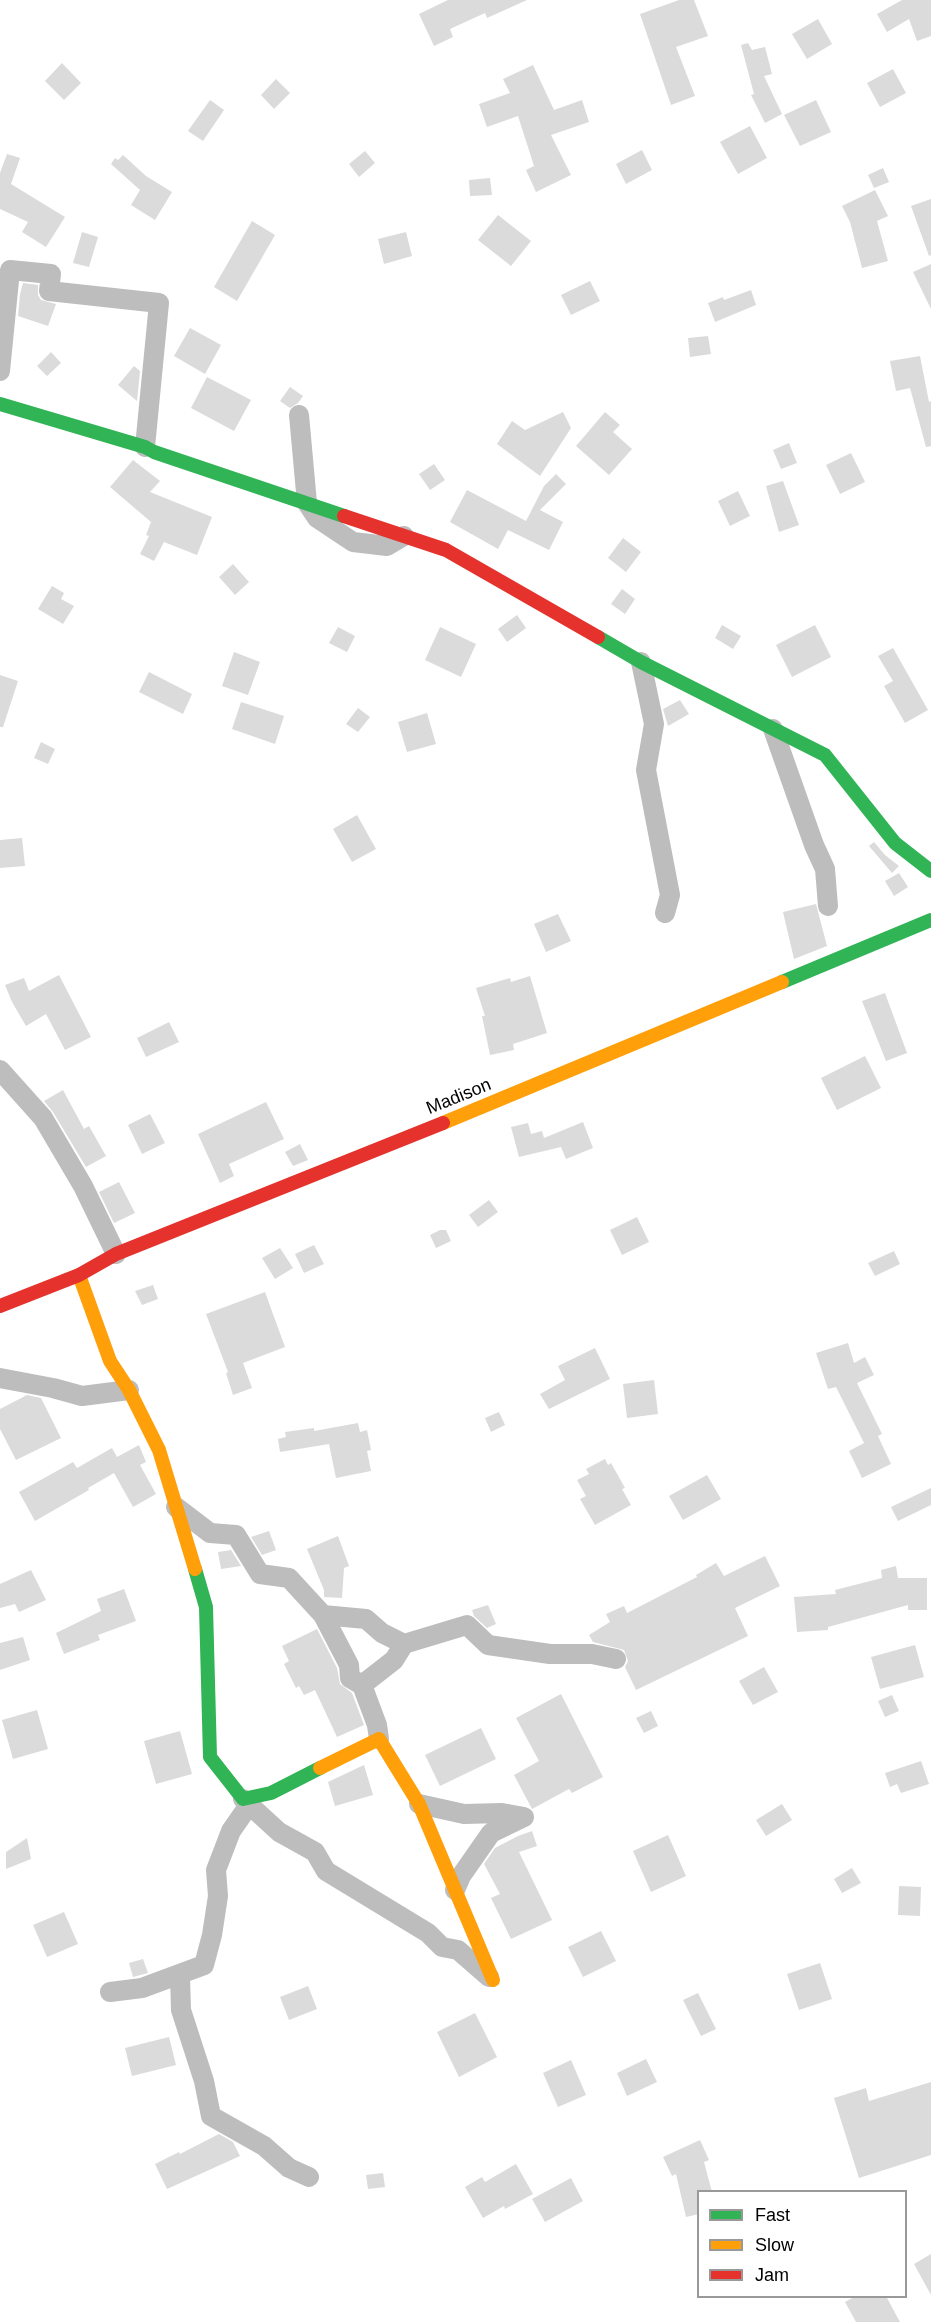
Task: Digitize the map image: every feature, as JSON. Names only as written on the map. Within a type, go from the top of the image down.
[{"type":"street","points":[[0,371],[10,270],[51,274],[49,291],[159,303],[145,447]]},
{"type":"street","points":[[0,404],[145,447],[307,503]]},
{"type":"street","points":[[299,415],[307,503],[317,518],[353,542],[387,546],[404,536],[447,550],[641,662],[825,754],[896,843],[931,872]]},
{"type":"street","points":[[641,662],[654,724],[646,770],[670,895],[665,913]]},
{"type":"street","points":[[773,729],[802,813],[825,869],[828,906]]},
{"type":"street","name":"Madison","points":[[0,1306],[79,1275],[116,1254],[490,1104],[931,920]]},
{"type":"street","points":[[0,1070],[43,1118],[83,1186],[116,1254]]},
{"type":"street","points":[[79,1275],[110,1361],[129,1390],[159,1450],[206,1607],[210,1757],[246,1802],[279,1832],[315,1852],[326,1871],[428,1933],[442,1947],[458,1950],[493,1980]]},
{"type":"street","points":[[0,1378],[82,1396],[129,1390]]},
{"type":"street","points":[[176,1507],[210,1533],[236,1535],[260,1574],[289,1578],[323,1615],[349,1665],[350,1678],[362,1685],[377,1725],[379,1739],[419,1804],[493,1980]]},
{"type":"street","points":[[323,1615],[366,1619],[382,1633],[404,1644]]},
{"type":"street","points":[[362,1685],[394,1660],[404,1644],[466,1625],[488,1645],[550,1654],[592,1654],[616,1659]]},
{"type":"street","points":[[110,1992],[142,1988],[180,1976],[204,1965],[212,1935],[218,1896],[216,1870],[231,1831],[246,1802],[271,1793],[379,1739]]},
{"type":"street","points":[[419,1804],[464,1814],[502,1813],[524,1818],[491,1833],[461,1876],[455,1890]]},
{"type":"street","points":[[180,1976],[181,2010],[204,2081],[212,2116],[264,2146],[289,2168],[309,2177]]},
{"type":"building","points":[[448,0],[527,0],[487,18],[485,13],[450,29],[453,37],[434,46],[419,14]]},
{"type":"building","points":[[679,0],[694,0],[708,36],[676,47],[695,96],[671,105],[640,14]]},
{"type":"building","points":[[902,0],[931,0],[931,36],[917,41],[909,19],[887,32],[877,14]]},
{"type":"building","points":[[818,19],[832,44],[807,59],[792,34]]},
{"type":"building","points":[[748,43],[752,50],[765,47],[772,74],[764,76],[782,114],[765,123],[751,95],[754,94],[741,45]]},
{"type":"building","points":[[62,63],[81,83],[64,100],[45,81]]},
{"type":"building","points":[[533,65],[554,110],[582,100],[589,122],[551,135],[571,175],[536,192],[526,170],[534,166],[518,116],[487,127],[479,104],[510,93],[503,79]]},
{"type":"building","points":[[893,69],[906,93],[880,107],[867,83]]},
{"type":"building","points":[[276,79],[290,93],[274,109],[261,95]]},
{"type":"building","points":[[210,100],[224,110],[203,141],[188,131]]},
{"type":"building","points":[[816,100],[831,132],[800,146],[784,115]]},
{"type":"building","points":[[750,126],[767,158],[738,174],[720,142]]},
{"type":"building","points":[[642,150],[652,170],[626,184],[616,164]]},
{"type":"building","points":[[365,151],[375,163],[359,177],[349,164]]},
{"type":"building","points":[[7,154],[20,158],[11,184],[65,217],[46,247],[22,232],[28,222],[0,209],[0,173]]},
{"type":"building","points":[[123,155],[146,176],[172,192],[155,220],[131,205],[140,190],[111,164],[115,158],[118,160]]},
{"type":"building","points":[[883,168],[889,182],[874,188],[868,175]]},
{"type":"building","points":[[490,178],[492,195],[470,196],[469,180]]},
{"type":"building","points":[[875,190],[888,216],[877,221],[888,261],[862,268],[850,222],[842,206]]},
{"type":"building","points":[[931,199],[931,255],[929,256],[911,206]]},
{"type":"building","points":[[498,215],[531,241],[511,266],[478,240]]},
{"type":"building","points":[[252,221],[275,235],[237,301],[214,287]]},
{"type":"building","points":[[82,232],[98,237],[89,267],[73,263]]},
{"type":"building","points":[[406,232],[412,256],[384,264],[378,239]]},
{"type":"building","points":[[931,264],[931,309],[913,272]]},
{"type":"building","points":[[590,281],[600,301],[571,315],[561,295]]},
{"type":"building","points":[[23,283],[38,285],[38,295],[41,300],[56,304],[48,326],[18,316]]},
{"type":"building","points":[[751,290],[756,305],[715,322],[708,303]]},
{"type":"building","points":[[190,328],[221,345],[205,374],[174,356]]},
{"type":"building","points":[[708,336],[711,354],[690,357],[688,338]]},
{"type":"building","points":[[51,352],[61,363],[47,376],[37,366]]},
{"type":"building","points":[[920,356],[929,402],[931,401],[931,446],[926,447],[910,388],[896,391],[890,361]]},
{"type":"building","points":[[134,366],[140,371],[137,401],[118,385]]},
{"type":"building","points":[[207,377],[251,400],[234,431],[191,408]]},
{"type":"building","points":[[290,387],[303,396],[290,408],[280,401]]},
{"type":"building","points":[[563,412],[571,428],[540,476],[497,444],[512,421],[525,430]]},
{"type":"building","points":[[605,412],[620,425],[613,432],[632,449],[609,475],[576,446]]},
{"type":"building","points":[[789,443],[797,463],[781,469],[773,450]]},
{"type":"building","points":[[851,453],[865,482],[840,494],[826,465]]},
{"type":"building","points":[[133,460],[160,481],[150,492],[212,517],[197,555],[164,542],[154,561],[140,554],[149,536],[146,535],[151,522],[110,487]]},
{"type":"building","points":[[434,464],[445,480],[430,490],[419,474]]},
{"type":"building","points":[[556,474],[566,484],[540,510],[563,522],[549,550],[508,530],[498,549],[450,522],[467,490],[526,521],[544,486]]},
{"type":"building","points":[[783,481],[799,525],[779,532],[766,486]]},
{"type":"building","points":[[738,491],[750,516],[730,526],[718,501]]},
{"type":"building","points":[[623,538],[641,552],[626,572],[608,558]]},
{"type":"building","points":[[233,564],[249,582],[235,595],[219,577]]},
{"type":"building","points":[[52,586],[64,593],[61,599],[74,606],[63,624],[38,609]]},
{"type":"building","points":[[622,589],[635,599],[625,614],[611,604]]},
{"type":"building","points":[[517,615],[526,628],[507,642],[498,629]]},
{"type":"building","points":[[722,625],[741,636],[733,649],[715,638]]},
{"type":"building","points":[[815,625],[831,657],[792,677],[776,645]]},
{"type":"building","points":[[338,627],[355,636],[347,652],[329,643]]},
{"type":"building","points":[[440,627],[476,644],[461,677],[425,660]]},
{"type":"building","points":[[893,648],[928,710],[905,723],[884,686],[893,681],[878,656]]},
{"type":"building","points":[[234,652],[260,662],[248,695],[222,686]]},
{"type":"building","points":[[149,672],[192,694],[183,714],[139,692]]},
{"type":"building","points":[[0,675],[18,681],[3,727],[0,727]]},
{"type":"building","points":[[680,700],[689,714],[668,726],[663,709]]},
{"type":"building","points":[[241,702],[284,716],[275,744],[232,729]]},
{"type":"building","points":[[358,708],[370,717],[358,732],[346,724]]},
{"type":"building","points":[[427,713],[436,744],[407,752],[398,722]]},
{"type":"building","points":[[41,742],[55,749],[48,764],[34,758]]},
{"type":"building","points":[[357,815],[376,849],[352,862],[333,829]]},
{"type":"building","points":[[22,838],[25,866],[0,868],[0,840]]},
{"type":"building","points":[[874,842],[899,866],[892,873],[869,846]]},
{"type":"building","points":[[899,873],[908,887],[894,896],[885,881]]},
{"type":"building","points":[[816,904],[827,946],[794,959],[783,912]]},
{"type":"building","points":[[558,914],[571,941],[546,952],[534,924]]},
{"type":"building","points":[[59,975],[91,1037],[65,1050],[46,1014],[26,1026],[5,985],[24,978],[29,991]]},
{"type":"building","points":[[530,976],[547,1033],[513,1044],[514,1050],[490,1055],[482,1016],[485,1016],[476,988],[510,978],[511,982]]},
{"type":"building","points":[[885,993],[907,1053],[886,1061],[862,1001]]},
{"type":"building","points":[[169,1022],[179,1042],[146,1057],[137,1038]]},
{"type":"building","points":[[865,1056],[881,1088],[837,1110],[821,1078]]},
{"type":"building","points":[[63,1090],[84,1129],[89,1126],[106,1156],[86,1167],[44,1101]]},
{"type":"building","points":[[266,1102],[284,1139],[229,1164],[234,1176],[220,1183],[198,1134]]},
{"type":"building","points":[[150,1114],[165,1143],[142,1154],[128,1125]]},
{"type":"building","points":[[583,1122],[593,1148],[566,1159],[561,1147],[519,1157],[511,1127],[528,1123],[531,1134],[542,1131],[544,1138]]},
{"type":"building","points":[[300,1144],[308,1160],[293,1166],[285,1152]]},
{"type":"building","points":[[119,1182],[135,1213],[114,1223],[99,1192]]},
{"type":"building","points":[[489,1200],[498,1212],[478,1227],[469,1215]]},
{"type":"building","points":[[637,1217],[649,1242],[622,1255],[610,1230]]},
{"type":"building","points":[[446,1230],[451,1241],[436,1248],[430,1235]]},
{"type":"building","points":[[314,1245],[324,1264],[304,1273],[295,1254]]},
{"type":"building","points":[[280,1248],[293,1268],[275,1279],[262,1258]]},
{"type":"building","points":[[894,1251],[900,1264],[875,1276],[868,1263]]},
{"type":"building","points":[[153,1285],[158,1299],[142,1305],[135,1291]]},
{"type":"building","points":[[265,1292],[285,1347],[243,1363],[252,1388],[233,1395],[226,1373],[228,1372],[206,1314]]},
{"type":"building","points":[[848,1343],[854,1363],[865,1357],[874,1375],[857,1383],[882,1434],[878,1436],[891,1464],[862,1478],[849,1451],[864,1443],[836,1387],[828,1389],[816,1353]]},
{"type":"building","points":[[595,1348],[610,1379],[549,1409],[540,1394],[565,1380],[558,1366]]},
{"type":"building","points":[[654,1380],[658,1414],[627,1418],[623,1384]]},
{"type":"building","points":[[27,1395],[41,1398],[61,1438],[16,1460],[0,1429],[0,1409]]},
{"type":"building","points":[[499,1412],[505,1425],[491,1432],[485,1418]]},
{"type":"building","points":[[358,1423],[360,1432],[367,1430],[371,1450],[367,1451],[371,1471],[336,1478],[329,1444],[280,1452],[278,1439],[286,1437],[285,1432],[314,1428],[314,1431]]},
{"type":"building","points":[[139,1445],[146,1462],[140,1465],[156,1494],[133,1507],[114,1473],[35,1521],[19,1492],[73,1462],[77,1468],[112,1448],[117,1457]]},
{"type":"building","points":[[605,1459],[608,1465],[611,1463],[625,1488],[622,1489],[631,1505],[595,1525],[580,1499],[586,1496],[577,1480],[589,1474],[586,1469]]},
{"type":"building","points":[[707,1475],[721,1499],[683,1520],[669,1496]]},
{"type":"building","points":[[931,1488],[931,1505],[898,1521],[891,1507]]},
{"type":"building","points":[[269,1531],[276,1550],[262,1555],[251,1537]]},
{"type":"building","points":[[338,1536],[349,1566],[344,1568],[342,1598],[324,1597],[324,1590],[307,1549]]},
{"type":"building","points":[[231,1550],[241,1566],[221,1569],[218,1552]]},
{"type":"building","points":[[765,1556],[780,1586],[735,1608],[748,1636],[636,1690],[625,1667],[628,1661],[624,1650],[593,1642],[589,1635],[610,1622],[606,1614],[624,1606],[627,1613],[697,1577],[696,1575],[716,1563],[724,1576]]},
{"type":"building","points":[[896,1566],[898,1578],[927,1578],[927,1610],[908,1610],[908,1605],[828,1627],[828,1630],[797,1632],[794,1597],[836,1594],[835,1590],[882,1578],[881,1570]]},
{"type":"building","points":[[31,1570],[46,1600],[19,1612],[15,1604],[0,1608],[0,1584]]},
{"type":"building","points":[[124,1589],[136,1621],[98,1635],[100,1640],[64,1654],[56,1633],[101,1611],[97,1599]]},
{"type":"building","points":[[488,1605],[496,1624],[487,1628],[474,1616],[472,1610]]},
{"type":"building","points":[[317,1629],[337,1668],[340,1684],[352,1693],[364,1725],[337,1737],[315,1690],[304,1695],[299,1686],[296,1688],[284,1664],[289,1661],[282,1646]]},
{"type":"building","points":[[23,1637],[30,1660],[0,1670],[0,1643]]},
{"type":"building","points":[[915,1645],[924,1677],[880,1689],[871,1657]]},
{"type":"building","points":[[764,1667],[778,1692],[753,1705],[739,1681]]},
{"type":"building","points":[[561,1694],[603,1777],[572,1793],[569,1789],[532,1809],[514,1775],[539,1761],[516,1718]]},
{"type":"building","points":[[892,1695],[899,1711],[885,1717],[878,1701]]},
{"type":"building","points":[[37,1710],[48,1749],[13,1759],[2,1720]]},
{"type":"building","points":[[651,1711],[658,1726],[644,1733],[636,1718]]},
{"type":"building","points":[[481,1728],[496,1759],[440,1786],[425,1755]]},
{"type":"building","points":[[180,1731],[192,1774],[156,1784],[144,1741]]},
{"type":"building","points":[[921,1761],[929,1784],[901,1793],[897,1784],[890,1787],[885,1773]]},
{"type":"building","points":[[364,1765],[373,1795],[335,1806],[328,1782]]},
{"type":"building","points":[[782,1804],[792,1820],[766,1836],[756,1820]]},
{"type":"building","points":[[532,1831],[537,1846],[519,1852],[552,1920],[511,1939],[491,1898],[500,1894],[484,1864],[495,1848]]},
{"type":"building","points":[[668,1835],[686,1876],[651,1892],[633,1851]]},
{"type":"building","points":[[27,1838],[31,1859],[6,1869],[6,1852]]},
{"type":"building","points":[[852,1868],[861,1883],[842,1893],[834,1879]]},
{"type":"building","points":[[899,1886],[921,1887],[920,1916],[898,1915]]},
{"type":"building","points":[[64,1912],[78,1944],[47,1957],[33,1925]]},
{"type":"building","points":[[601,1931],[616,1961],[583,1977],[568,1947]]},
{"type":"building","points":[[143,1959],[148,1973],[133,1977],[129,1963]]},
{"type":"building","points":[[820,1963],[832,1999],[799,2010],[787,1974]]},
{"type":"building","points":[[308,1986],[317,2009],[289,2020],[280,1997]]},
{"type":"building","points":[[698,1993],[716,2029],[701,2036],[683,2000]]},
{"type":"building","points":[[475,2013],[497,2057],[459,2077],[437,2032]]},
{"type":"building","points":[[169,2037],[176,2065],[132,2076],[125,2048]]},
{"type":"building","points":[[646,2059],[657,2082],[627,2096],[617,2073]]},
{"type":"building","points":[[571,2060],[586,2095],[558,2107],[543,2073]]},
{"type":"building","points":[[931,2082],[931,2155],[859,2178],[834,2098],[866,2088],[869,2101]]},
{"type":"building","points":[[219,2134],[233,2142],[240,2156],[167,2189],[155,2164]]},
{"type":"building","points":[[700,2140],[709,2160],[704,2162],[711,2190],[697,2190],[697,2214],[686,2217],[676,2174],[672,2176],[663,2157]]},
{"type":"building","points":[[516,2164],[533,2194],[483,2218],[465,2187],[482,2177],[485,2182]]},
{"type":"building","points":[[383,2173],[385,2187],[368,2189],[366,2175]]},
{"type":"building","points":[[571,2178],[583,2201],[545,2222],[532,2199]]},
{"type":"building","points":[[931,2254],[931,2295],[914,2264]]},
{"type":"building","points":[[852,2298],[887,2298],[900,2322],[856,2322],[845,2302]]},
{"type":"traffic: fast","points":[[0,404],[145,447],[344,516]]},
{"type":"traffic: fast","points":[[598,637],[641,662],[825,755],[895,843],[931,871]]},
{"type":"traffic: fast","points":[[782,982],[931,920]]},
{"type":"traffic: fast","points":[[195,1569],[206,1607],[210,1757],[243,1799],[271,1793],[320,1768]]},
{"type":"traffic: slow","points":[[443,1123],[782,982]]},
{"type":"traffic: slow","points":[[79,1275],[110,1361],[129,1390],[159,1450],[195,1569]]},
{"type":"traffic: slow","points":[[320,1768],[379,1739],[419,1804],[493,1980]]},
{"type":"traffic: jam","points":[[344,516],[446,550],[598,637]]},
{"type":"traffic: jam","points":[[0,1306],[79,1275],[116,1254],[443,1123]]}]
